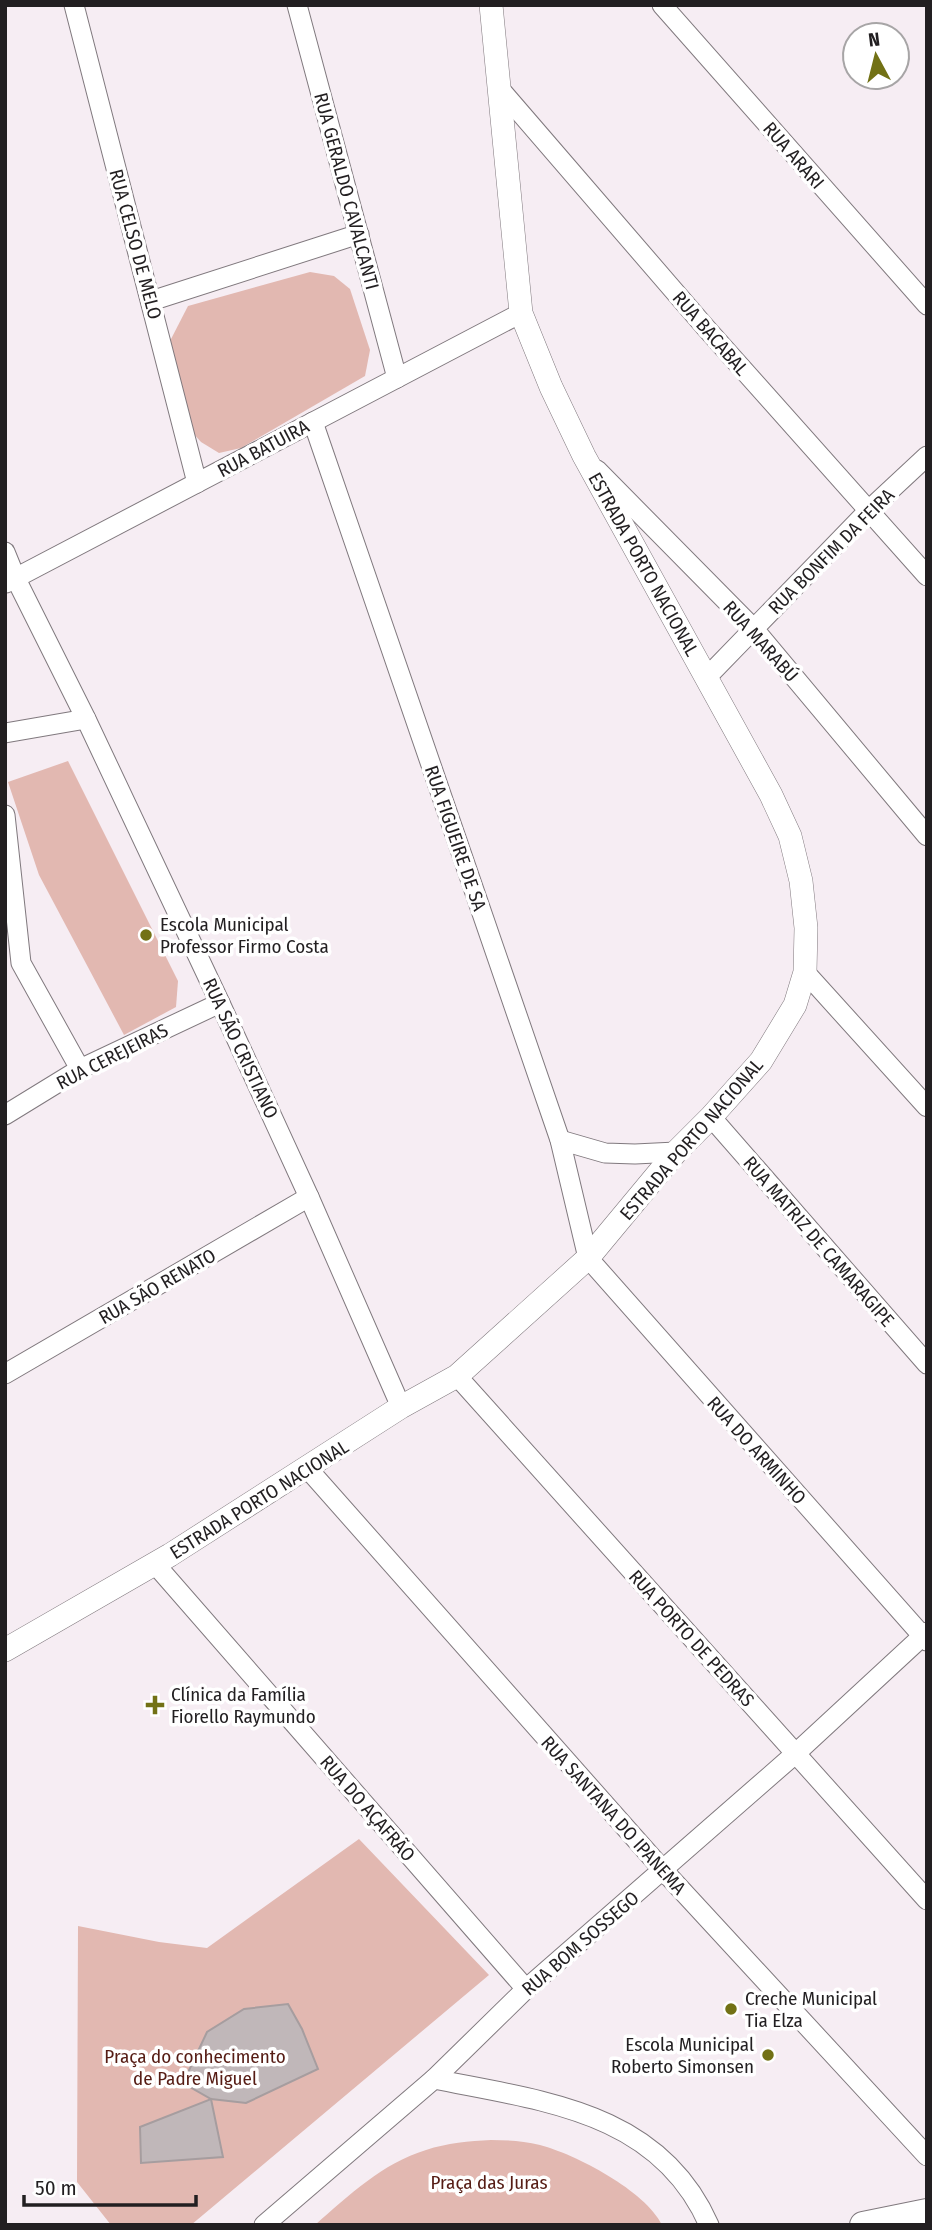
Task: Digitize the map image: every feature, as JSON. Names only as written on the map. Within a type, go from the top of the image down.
[{"type":"main road","points":[[863,2225],[916,2217]]},
{"type":"street","name":"RUA CELSO DE MELO","points":[[74,5],[197,483]]},
{"type":"street","name":"RUA GERALDO CAVALCANTI","points":[[297,5],[397,377]]},
{"type":"street","name":"ESTRADA PORTO NACIONAL","points":[[5,1650],[155,1564],[308,1469],[401,1407],[457,1376],[587,1258],[676,1152],[761,1061],[795,1005],[805,972],[805,916],[801,881],[790,836],[771,794],[584,456],[551,387],[521,313],[491,5]]},
{"type":"street","name":"RUA ARARI","points":[[662,5],[927,305]]},
{"type":"street","name":"RUA BACABAL","points":[[499,88],[697,318],[927,576]]},
{"type":"street","points":[[151,301],[359,234]]},
{"type":"street","name":"RUA BATUIRA","points":[[10,581],[521,313]]},
{"type":"street","name":"RUA FIGUEIRE DE SA","points":[[313,422],[560,1140],[587,1258]]},
{"type":"street","name":"RUA MARABÚ","points":[[584,456],[754,629],[927,836]]},
{"type":"street","name":"RUA BONFIM DA FEIRA","points":[[707,677],[869,510],[927,456]]},
{"type":"street","name":"RUA SÃO CRISTIANO","points":[[5,552],[10,581],[86,719],[309,1197],[401,1407]]},
{"type":"street","points":[[5,733],[86,719]]},
{"type":"street","points":[[5,815],[13,964],[80,1069]]},
{"type":"street","points":[[805,972],[927,1107]]},
{"type":"street","name":"RUA CEREJEIRAS","points":[[5,1115],[80,1069],[220,1003]]},
{"type":"street","name":"RUA MATRIZ DE CAMARAGIPE","points":[[711,1117],[927,1364]]},
{"type":"street","points":[[560,1140],[605,1153],[676,1152]]},
{"type":"street","name":"RUA SÃO RENATO","points":[[5,1374],[309,1197]]},
{"type":"street","name":"RUA DO ARMINHO","points":[[587,1258],[925,1637]]},
{"type":"street","name":"RUA PORTO DE PEDRAS","points":[[457,1376],[927,1900]]},
{"type":"street","name":"RUA SANTANA DO IPANEMA","points":[[308,1469],[663,1870],[927,2156]]},
{"type":"street","name":"RUA DO AÇAFRÃO","points":[[155,1564],[526,1989]]},
{"type":"street","name":"RUA BOM SOSSEGO","points":[[264,2225],[434,2079],[526,1989],[925,1637]]},
{"type":"street","points":[[434,2079],[542,2101],[580,2112],[619,2128],[645,2143],[677,2173],[696,2197],[709,2225]]},
{"type":"green space","points":[[310,272],[334,276],[350,289],[370,350],[365,376],[241,448],[219,453],[201,442],[192,432],[170,341],[188,306]]},
{"type":"green space","points":[[68,761],[178,981],[176,1007],[124,1035],[39,875],[8,782]]},
{"type":"green space","name":"Praça do conhecimento de Padre Miguel","points":[[359,1839],[489,1975],[191,2225],[111,2225],[77,2182],[78,1926],[159,1942],[207,1948]]},
{"type":"green space","name":"Praça das Juras","points":[[491,2140],[540,2145],[590,2165],[641,2199],[662,2225],[315,2225],[367,2181],[395,2163],[450,2144]]},
{"type":"building","points":[[288,2004],[302,2029],[318,2069],[246,2103],[211,2099],[183,2083],[207,2032],[244,2009]]},
{"type":"building","points":[[211,2099],[223,2157],[141,2163],[140,2127]]},
{"type":"place","name":"Escola Municipal Professor Firmo Costa","points":[[146,935]]},
{"type":"place","name":"Clínica da Família Fiorello Raymundo","points":[[155,1705]]},
{"type":"place","name":"Creche Municipal Tia Elza","points":[[731,2009]]},
{"type":"place","name":"Escola Municipal Roberto Simonsen","points":[[768,2055]]}]
